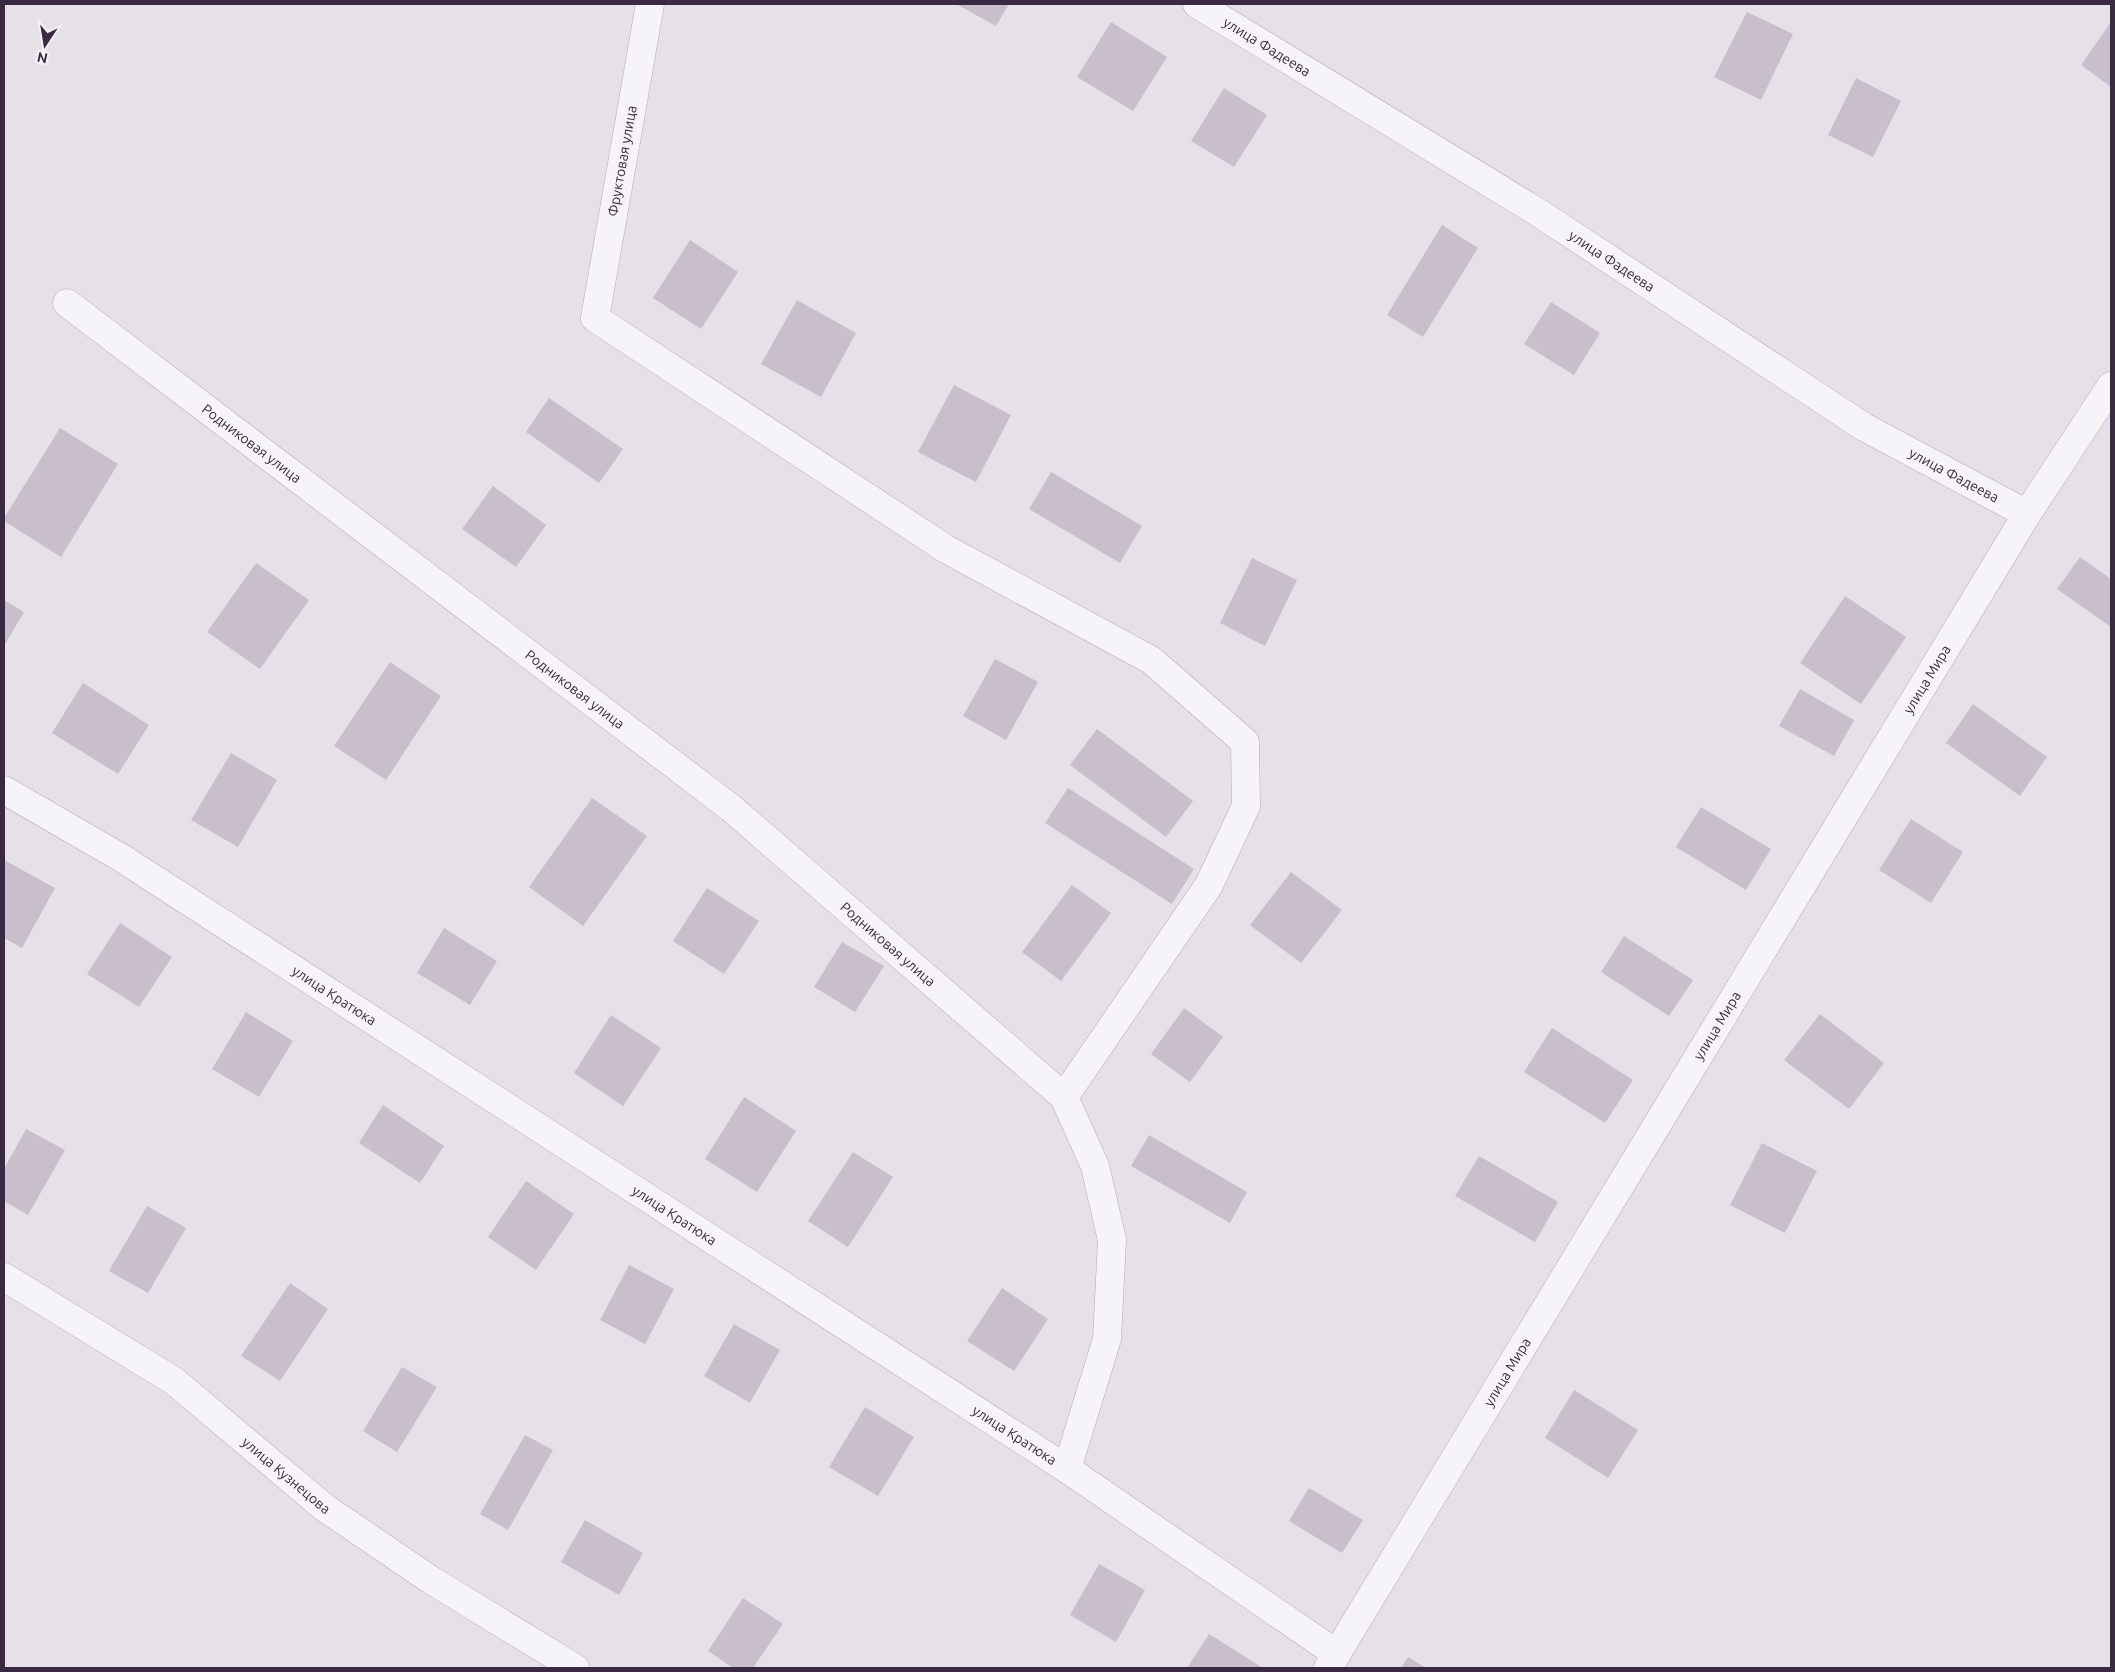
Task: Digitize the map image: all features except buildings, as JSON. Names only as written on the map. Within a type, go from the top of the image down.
[{"type":"street","name":"Фруктовая улица","points":[[650,4],[595,318],[946,549],[1151,660],[1245,742],[1246,806],[1209,885],[1064,1097]]},
{"type":"street","name":"улица Фадеева","points":[[1197,4],[1539,213],[1864,427],[2027,514]]},
{"type":"street","name":"Родниковая улица","points":[[67,303],[731,808],[1064,1097],[1095,1166],[1112,1240],[1107,1339],[1067,1468]]},
{"type":"street","name":"улица Мира","points":[[1333,1661],[2027,514],[2111,386]]},
{"type":"street","name":"улица Кратюка","points":[[4,790],[120,857],[1067,1468],[1333,1661]]},
{"type":"street","name":"улица Кузнецова","points":[[4,1277],[174,1380],[325,1508],[431,1580],[575,1668]]}]
